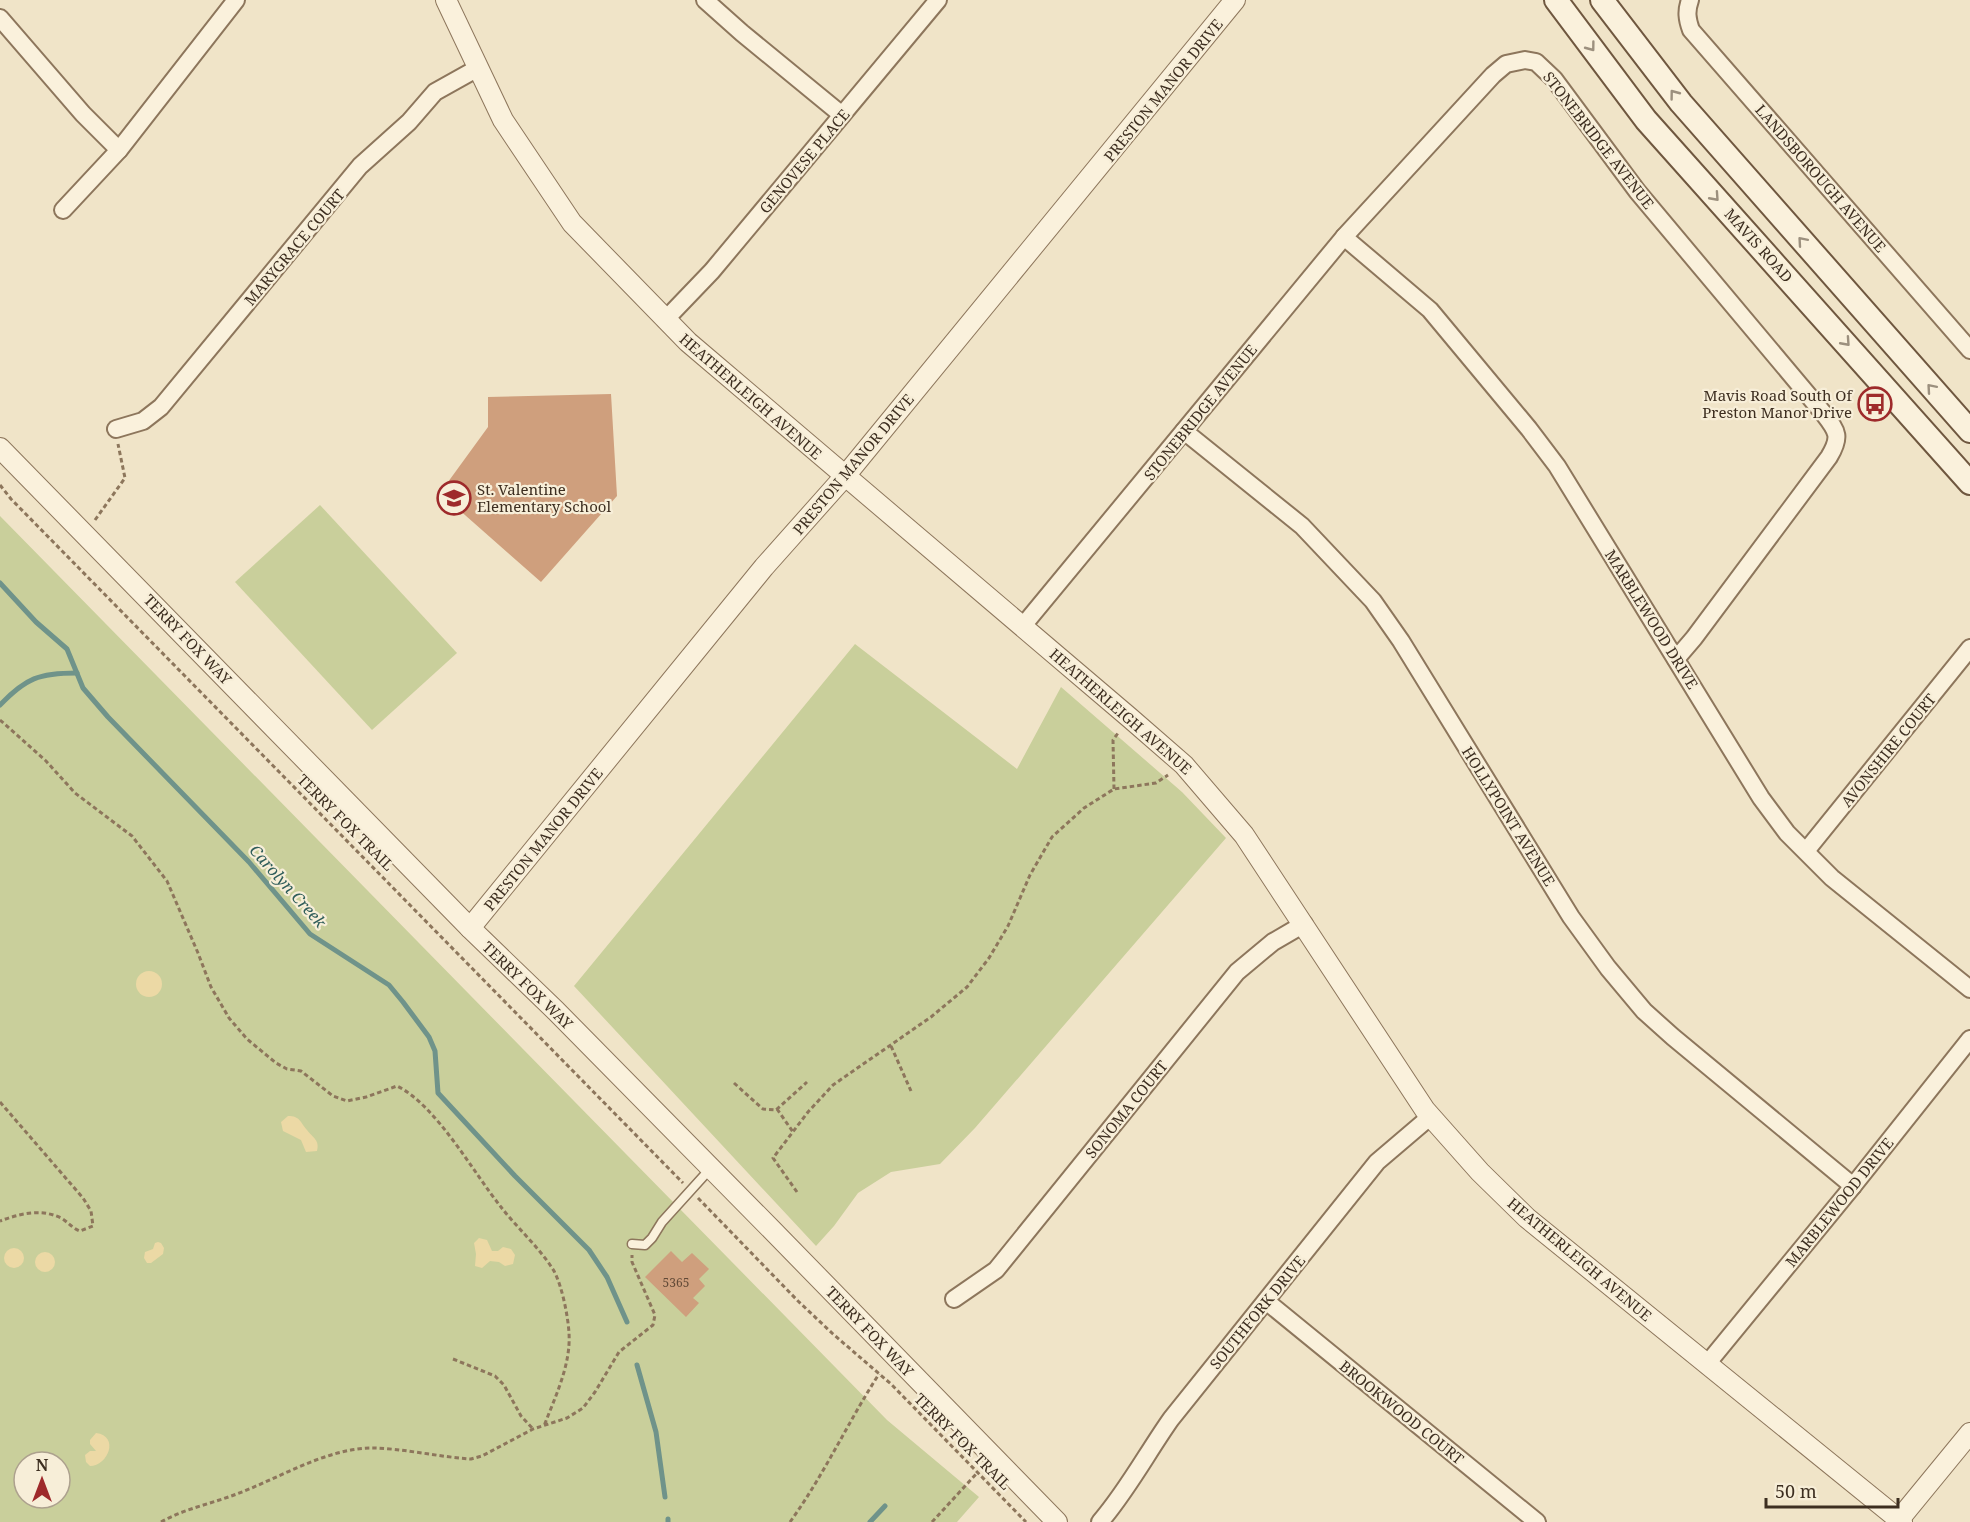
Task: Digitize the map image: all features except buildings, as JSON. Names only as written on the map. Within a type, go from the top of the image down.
[{"type":"main road","name":"MAVIS ROAD","points":[[1556,0],[1646,120],[1970,483]]},
{"type":"main road","points":[[1602,0],[1681,103],[1970,432]]},
{"type":"street","points":[[63,210],[119,150],[237,0]]},
{"type":"street","name":"HEATHERLEIGH AVENUE","points":[[446,0],[503,120],[572,223],[688,342],[1184,765],[1244,835],[1431,1116],[1480,1172],[1527,1218],[1899,1521]]},
{"type":"street","points":[[705,0],[842,115]]},
{"type":"street","name":"GENOVESE PLACE","points":[[666,320],[712,271],[938,0]]},
{"type":"street","name":"PRESTON MANOR DRIVE","points":[[470,928],[764,567],[845,476],[1235,0]]},
{"type":"street","name":"LANDSBOROUGH AVENUE","points":[[1690,0],[1687,10],[1691,30],[1970,350]]},
{"type":"street","points":[[0,18],[83,114],[119,150]]},
{"type":"street","name":"STONEBRIDGE AVENUE","points":[[1022,627],[1344,237],[1493,75],[1506,64],[1525,60],[1536,62],[1554,79],[1637,191],[1833,426],[1837,435],[1837,444],[1829,457],[1676,659]]},
{"type":"street","name":"MARYGRACE COURT","points":[[116,429],[143,421],[161,407],[360,166],[409,122],[435,92],[478,68]]},
{"type":"street","name":"MARBLEWOOD DRIVE","points":[[1344,237],[1430,310],[1557,466],[1761,798],[1787,832],[1832,878],[1970,989]]},
{"type":"street","name":"HOLLYPOINT AVENUE","points":[[1184,431],[1302,526],[1373,601],[1401,641],[1571,917],[1608,968],[1644,1011],[1853,1186]]},
{"type":"street","name":"TERRY FOX WAY","points":[[0,448],[1057,1522]]},
{"type":"street","name":"AVONSHIRE COURT","points":[[1806,851],[1970,648]]},
{"type":"street","name":"SONOMA COURT","points":[[954,1299],[996,1270],[1237,972],[1273,942],[1304,924]]},
{"type":"street","name":"MARBLEWOOD DRIVE","points":[[1707,1364],[1970,1039]]},
{"type":"street","name":"SOUTHFORK DRIVE","points":[[1100,1522],[1172,1419],[1377,1162],[1431,1116]]},
{"type":"street","name":"BROOKWOOD COURT","points":[[1266,1301],[1537,1522]]},
{"type":"street","points":[[1899,1521],[1970,1433]]},
{"type":"lane","points":[[632,1244],[645,1245],[652,1239],[662,1222],[711,1169]]},
{"type":"path","points":[[85,534],[125,478],[116,429]]},
{"type":"path","name":"TERRY FOX TRAIL","points":[[0,486],[10,499],[675,1175]]},
{"type":"path","points":[[1114,789],[1113,740],[1130,718]]},
{"type":"path","points":[[0,720],[46,761],[75,793],[132,836],[167,881],[211,987],[229,1018],[247,1039],[276,1063],[287,1069],[301,1071],[333,1096],[347,1101],[397,1086],[405,1090],[427,1109],[499,1205],[544,1258],[554,1271],[560,1286],[569,1333],[563,1372],[544,1426]]},
{"type":"path","points":[[797,1192],[773,1158],[833,1085],[931,1017],[967,987],[989,958],[1008,926],[1030,875],[1052,837],[1084,808],[1114,789],[1156,783],[1184,765]]},
{"type":"path","points":[[891,1046],[911,1091]]},
{"type":"path","points":[[734,1083],[763,1109],[777,1109],[807,1082]]},
{"type":"path","points":[[0,1102],[83,1198],[94,1219],[93,1226],[80,1231],[61,1218],[33,1212],[18,1214],[0,1221]]},
{"type":"path","points":[[777,1109],[793,1132]]},
{"type":"path","name":"TERRY FOX TRAIL","points":[[702,1202],[805,1307],[879,1374],[1026,1522]]},
{"type":"path","points":[[161,1522],[174,1515],[232,1496],[344,1450],[372,1448],[471,1459],[482,1456],[533,1429],[567,1418],[583,1408],[596,1392],[619,1352],[653,1325],[655,1315],[632,1262],[632,1244]]},
{"type":"path","points":[[453,1359],[495,1376],[504,1385],[521,1416],[533,1429]]},
{"type":"path","points":[[790,1522],[808,1497],[879,1374]]},
{"type":"path","points":[[932,1522],[978,1472]]},
{"type":"green space","points":[[320,505],[457,653],[372,730],[235,582]]},
{"type":"green space","points":[[0,516],[887,1420],[979,1497],[957,1522],[0,1522]]},
{"type":"green space","points":[[855,644],[1017,769],[1061,687],[1182,792],[1226,838],[975,1128],[940,1164],[891,1172],[858,1193],[816,1246],[574,986]]},
{"type":"sand","points":[[149,971],[158,975],[162,984],[158,993],[149,997],[140,993],[136,984],[140,975]]},
{"type":"sand","points":[[288,1116],[299,1120],[317,1142],[317,1151],[306,1152],[301,1140],[283,1131],[281,1122]]},
{"type":"sand","points":[[479,1238],[487,1240],[492,1251],[498,1251],[503,1247],[511,1249],[515,1255],[513,1264],[505,1266],[499,1262],[490,1261],[482,1268],[475,1266],[474,1243]]},
{"type":"sand","points":[[158,1242],[164,1248],[163,1254],[151,1263],[147,1263],[144,1258],[145,1252],[153,1249],[155,1243]]},
{"type":"sand","points":[[14,1248],[21,1251],[24,1258],[21,1265],[14,1268],[7,1265],[4,1258],[7,1251]]},
{"type":"sand","points":[[45,1252],[52,1255],[55,1262],[52,1269],[45,1272],[38,1269],[35,1262],[38,1255]]},
{"type":"sand","points":[[96,1433],[108,1439],[109,1451],[102,1461],[90,1466],[86,1462],[85,1455],[90,1451],[96,1451],[90,1444],[90,1440]]},
{"type":"waterway","name":"Carolyn Creek","points":[[0,583],[36,622],[67,649],[83,688],[108,717],[249,862],[310,934],[389,985],[429,1037],[435,1051],[438,1093],[515,1176],[589,1250],[607,1277],[627,1322]]},
{"type":"waterway","points":[[0,705],[34,679],[53,674],[77,673]]},
{"type":"waterway","name":"Carolyn Creek","points":[[637,1365],[656,1432],[665,1497]]},
{"type":"waterway","name":"Carolyn Creek","points":[[870,1522],[885,1506]]},
{"type":"place","name":"Mavis Road South Of Preston Manor Drive","points":[[1875,404]]},
{"type":"place","name":"St. Valentine Elementary School","points":[[454,498]]}]
